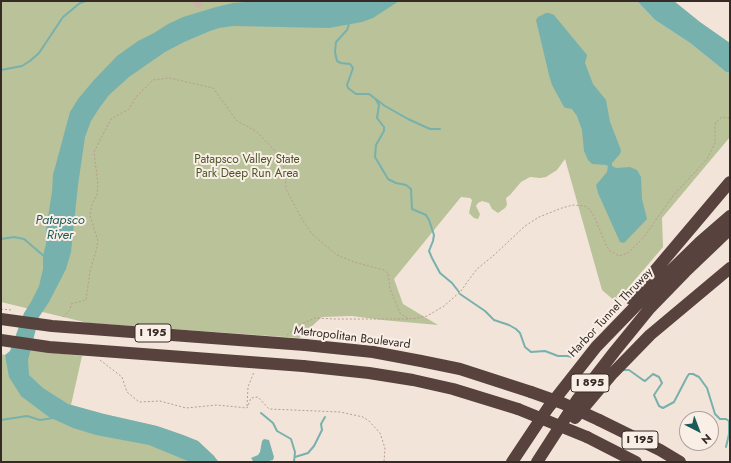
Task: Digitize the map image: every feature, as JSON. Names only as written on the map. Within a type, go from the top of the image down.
[{"type":"highway","points":[[596,347],[608,326],[730,182]]},
{"type":"highway","name":"Harbor Tunnel Thruway","points":[[512,462],[534,428],[596,347],[657,284],[700,242],[730,216]]},
{"type":"highway","name":"I 895","points":[[537,462],[577,400],[615,350],[650,308],[685,272],[730,230]]},
{"type":"highway","points":[[545,462],[556,444],[583,408],[613,373],[650,335],[730,268]]},
{"type":"highway","name":"Metropolitan Boulevard","points":[[1,319],[52,326],[305,345],[366,352],[460,369],[562,403],[660,450],[680,462]]},
{"type":"highway","name":"I 195","points":[[1,340],[49,347],[304,366],[369,373],[413,380],[453,389],[518,409],[587,437],[636,462]]},
{"type":"path","points":[[61,319],[70,310],[71,304],[86,300],[90,271],[98,241],[90,215],[92,204],[97,195],[98,185],[94,152],[111,119],[128,109],[136,97],[153,80],[169,78],[213,88],[237,121],[256,131],[279,155],[285,169],[286,189],[303,221],[313,235],[337,255],[357,263],[377,267],[388,273],[392,295],[400,313],[403,316],[412,319],[427,316],[444,306],[461,291],[472,275],[525,226],[539,217],[573,205],[585,206],[592,212],[610,251],[620,256],[628,253],[644,237],[672,197],[707,158],[715,144],[716,122],[722,117],[730,118]]},
{"type":"path","points":[[1,309],[12,310]]},
{"type":"path","points":[[96,356],[122,377],[127,392],[139,402],[160,400],[186,408],[218,405],[247,408],[251,398],[258,397],[269,409],[340,412],[363,417],[380,433],[385,448],[384,462]]},
{"type":"green space","name":"Patapsco Valley State Park Deep Run Area","points":[[1,1],[637,1],[655,20],[690,43],[726,72],[730,73],[730,137],[662,218],[663,247],[616,302],[602,290],[565,159],[557,170],[546,177],[530,177],[521,182],[506,198],[507,205],[505,208],[498,213],[492,209],[489,203],[482,201],[476,206],[480,214],[479,217],[478,219],[474,218],[469,213],[472,200],[470,198],[461,197],[394,279],[403,304],[438,325],[352,316],[322,317],[299,338],[88,323],[1,302]]},
{"type":"green space","points":[[31,350],[82,356],[71,405],[157,426],[183,435],[198,441],[219,462],[1,462],[1,354],[5,355]]},
{"type":"water","name":"Patapsco River","points":[[257,1],[399,1],[373,18],[362,22],[329,28],[233,26],[219,28],[184,42],[165,52],[129,77],[109,95],[91,121],[85,137],[71,252],[66,269],[49,302],[39,317],[28,360],[29,375],[43,388],[68,404],[157,426],[183,435],[198,441],[214,456],[218,462],[190,462],[149,445],[96,435],[73,428],[49,417],[21,396],[9,377],[5,355],[10,351],[24,313],[39,286],[43,269],[43,256],[46,244],[46,230],[53,175],[70,112],[78,99],[117,56],[138,41],[168,24],[183,17],[216,7],[233,3]]},
{"type":"water","points":[[637,1],[674,1],[730,43],[730,73],[726,72],[690,43],[655,20]]},
{"type":"water","points":[[546,13],[554,15],[587,55],[585,63],[593,84],[606,100],[610,122],[621,150],[620,154],[612,163],[612,166],[616,168],[630,167],[637,170],[641,177],[642,199],[647,219],[624,243],[620,242],[598,193],[596,185],[607,172],[608,166],[592,164],[588,160],[584,151],[582,130],[577,116],[572,109],[564,107],[552,85],[536,20],[538,17]]},
{"type":"water","points":[[264,439],[269,440],[274,457],[273,460],[265,462],[253,461],[251,458],[258,455]]},
{"type":"waterway","points":[[1,70],[22,66],[30,61],[39,53],[63,17],[80,3],[86,1]]},
{"type":"waterway","points":[[349,24],[347,30],[336,42],[335,52],[337,61],[350,64],[353,68],[347,85],[348,88],[356,94],[369,94],[385,106],[430,129],[440,129]]},
{"type":"waterway","points":[[376,100],[379,105],[377,118],[384,127],[384,131],[376,145],[375,157],[388,179],[396,183],[406,185],[411,189],[412,209],[426,215],[434,235],[429,251],[432,258],[440,273],[452,283],[459,292]]},
{"type":"waterway","points":[[1,239],[14,237],[24,239],[45,257]]},
{"type":"waterway","points":[[460,294],[485,311],[494,320],[516,329],[520,333],[525,347],[531,352],[545,351],[558,356],[572,357]]},
{"type":"waterway","points":[[623,370],[629,370],[645,381],[653,374],[659,377],[662,383],[654,395],[659,406],[663,408],[674,402],[689,374],[699,377],[707,388],[715,414],[720,419],[726,419],[729,421],[729,434],[726,447]]},
{"type":"waterway","points":[[261,413],[273,423],[277,431],[291,439],[295,452],[294,462]]},
{"type":"waterway","points":[[1,420],[27,416],[40,420],[53,418]]},
{"type":"waterway","points":[[295,457],[308,453],[314,446],[322,430],[321,424],[325,417]]}]
